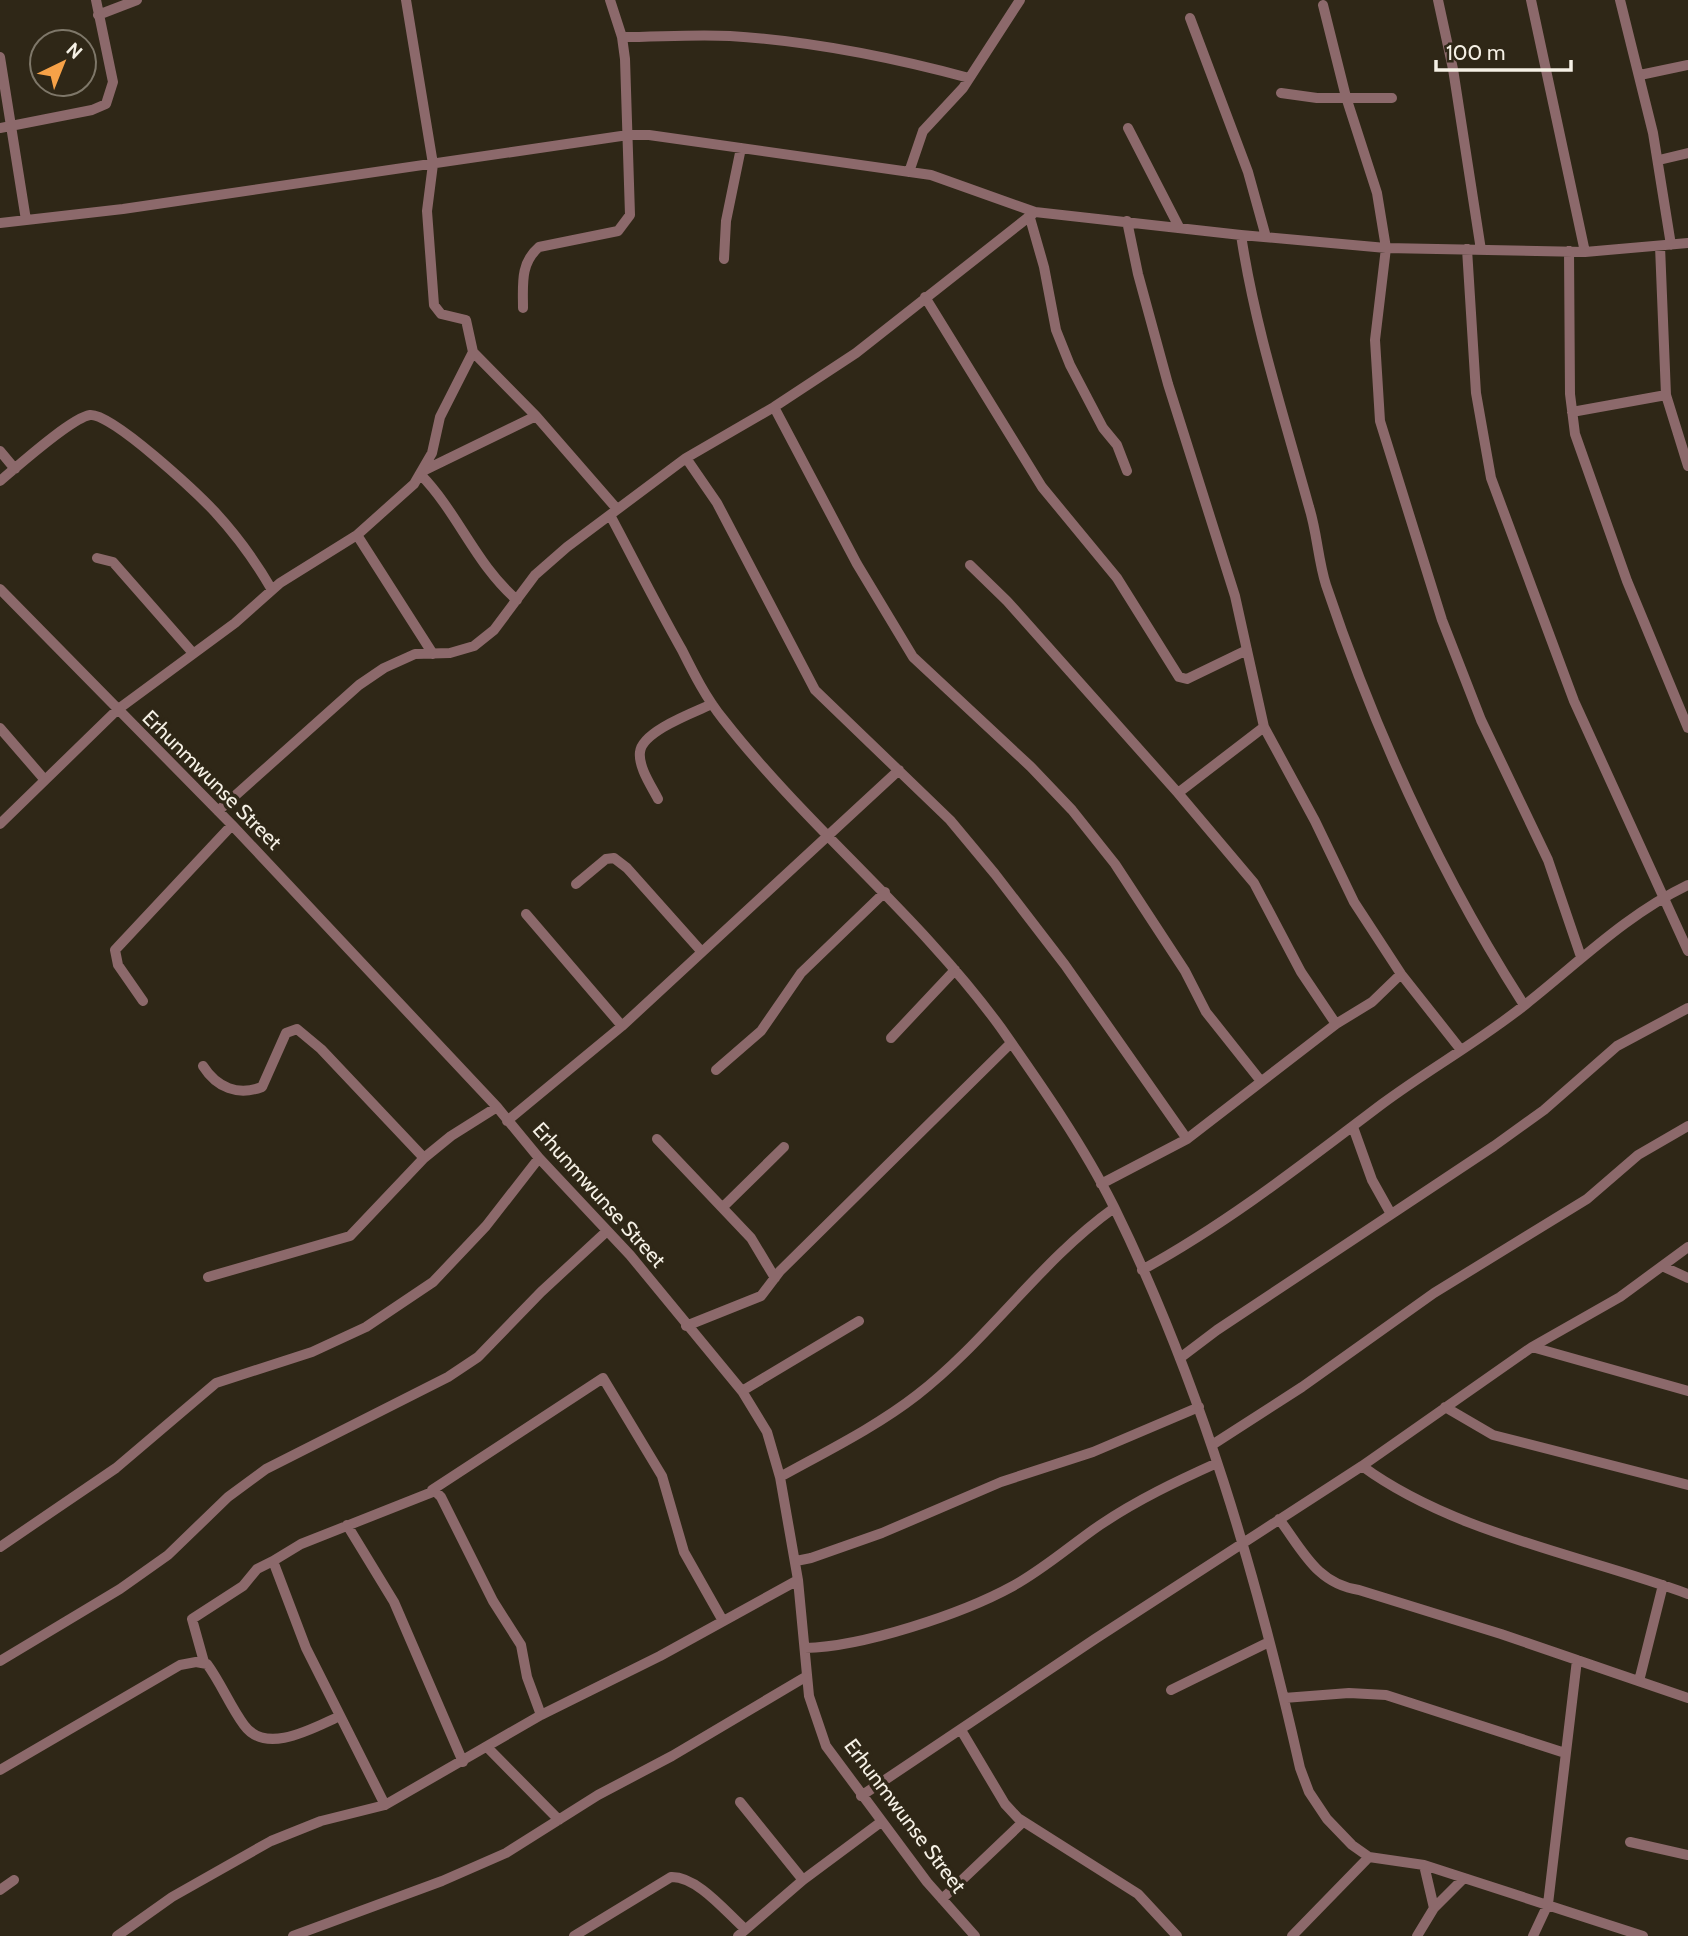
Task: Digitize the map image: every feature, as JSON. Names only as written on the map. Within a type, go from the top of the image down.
[{"type":"street","points":[[6,127],[92,110],[106,104],[113,82],[96,0]]},
{"type":"street","points":[[98,15],[137,0]]},
{"type":"street","points":[[406,0],[433,164],[427,211],[434,305],[441,314],[466,320],[473,352],[536,416],[613,512],[712,704],[744,746],[827,837],[885,892],[955,970],[1011,1044],[1101,1184],[1142,1270],[1199,1407],[1243,1544],[1300,1768],[1309,1792],[1327,1819],[1352,1845],[1369,1857],[1424,1866],[1643,1936]]},
{"type":"street","points":[[523,308],[524,271],[527,260],[539,247],[618,231],[626,224],[630,215],[622,37],[610,0]]},
{"type":"street","points":[[909,172],[923,131],[969,78],[1020,0]]},
{"type":"street","points":[[1438,0],[1453,69],[1481,250]]},
{"type":"street","points":[[1531,0],[1585,252]]},
{"type":"street","points":[[1620,0],[1640,75],[1658,160],[1665,246],[1666,395],[1688,466]]},
{"type":"street","points":[[1324,5],[1346,97],[1377,193],[1386,248],[1375,340],[1381,421],[1442,620],[1481,720],[1548,860],[1581,957]]},
{"type":"street","points":[[1190,18],[1248,172],[1266,237]]},
{"type":"street","points":[[622,37],[729,36],[818,46],[902,60],[969,78]]},
{"type":"street","points":[[0,57],[6,127],[26,220]]},
{"type":"street","points":[[1640,75],[1688,65]]},
{"type":"street","points":[[1281,93],[1317,98],[1392,98]]},
{"type":"street","points":[[1128,128],[1179,227]]},
{"type":"street","points":[[0,223],[628,135],[649,135],[931,175],[1033,215],[1127,221],[1241,235],[1386,248],[1585,252],[1688,243]]},
{"type":"street","points":[[724,260],[726,222],[741,148]]},
{"type":"street","points":[[1658,160],[1688,153]]},
{"type":"street","points":[[218,811],[359,685],[384,668],[405,659],[450,653],[474,646],[494,630],[535,575],[613,512],[686,458],[774,407],[856,353],[1033,215]]},
{"type":"street","points":[[1033,215],[1056,330],[1070,365],[1102,428],[1117,445],[1127,471]]},
{"type":"street","points":[[1127,221],[1138,274],[1168,384],[1235,596],[1264,727],[1315,821],[1354,902],[1401,974],[1461,1050]]},
{"type":"street","points":[[1241,235],[1251,301],[1310,510],[1325,582],[1338,618],[1426,829],[1491,953],[1524,1005]]},
{"type":"street","points":[[1467,249],[1476,393],[1491,478],[1574,701],[1688,951]]},
{"type":"street","points":[[1569,251],[1572,412],[1586,470],[1688,728]]},
{"type":"street","points":[[925,297],[1034,476],[1116,578],[1179,677],[1187,679],[1247,650]]},
{"type":"street","points":[[423,473],[440,417],[473,352]]},
{"type":"street","points":[[1572,412],[1666,395]]},
{"type":"street","points":[[774,407],[857,564],[913,657],[1031,767],[1072,810],[1115,864],[1185,971],[1206,1012],[1260,1080]]},
{"type":"street","points":[[0,481],[70,426],[87,416],[96,415],[110,421],[167,467],[215,512],[257,565],[272,590]]},
{"type":"street","points":[[0,824],[117,710],[192,652],[235,623],[272,590],[323,553],[357,535],[423,473],[536,416]]},
{"type":"street","points":[[0,451],[15,469]]},
{"type":"street","points":[[686,458],[717,503],[816,690],[856,733],[950,820],[995,874],[1065,965],[1187,1139]]},
{"type":"street","points":[[423,473],[498,584],[517,600]]},
{"type":"street","points":[[357,535],[433,654]]},
{"type":"street","points":[[97,558],[113,562],[192,652]]},
{"type":"street","points":[[970,565],[1007,601],[1178,793],[1254,883],[1301,972],[1336,1024]]},
{"type":"street","name":"Erhunmwunse Street","points":[[0,589],[232,824],[497,1107],[539,1158],[607,1231],[742,1391],[766,1432],[779,1478],[796,1561],[812,1711],[826,1746],[881,1822],[975,1936]]},
{"type":"street","points":[[658,799],[639,752],[644,741],[662,728],[712,704]]},
{"type":"street","points":[[1178,793],[1264,727]]},
{"type":"street","points":[[0,728],[44,779]]},
{"type":"street","points":[[508,1121],[622,1026],[899,770]]},
{"type":"street","points":[[143,1001],[118,965],[115,950],[120,940],[150,916],[232,824]]},
{"type":"street","points":[[576,884],[606,859],[614,858],[636,877],[701,951]]},
{"type":"street","points":[[1142,1270],[1216,1228],[1239,1207],[1290,1176],[1353,1127],[1524,1005],[1581,957],[1664,897],[1688,885]]},
{"type":"street","points":[[716,1070],[761,1031],[801,973],[885,892]]},
{"type":"street","points":[[526,914],[622,1026]]},
{"type":"street","points":[[891,1038],[955,970]]},
{"type":"street","points":[[1101,1184],[1187,1139],[1231,1107],[1260,1080],[1336,1024],[1372,1002],[1401,974]]},
{"type":"street","points":[[1180,1358],[1217,1329],[1544,1110],[1617,1046],[1688,1008]]},
{"type":"street","points":[[203,1066],[214,1079],[232,1090],[244,1092],[262,1087],[286,1033],[297,1029],[321,1049],[424,1158]]},
{"type":"street","points":[[687,1326],[754,1300],[1011,1044]]},
{"type":"street","points":[[208,1277],[350,1236],[424,1158],[451,1136],[497,1107]]},
{"type":"street","points":[[1212,1445],[1302,1387],[1434,1293],[1587,1199],[1637,1155],[1688,1126]]},
{"type":"street","points":[[1353,1127],[1371,1180],[1391,1214]]},
{"type":"street","points":[[657,1139],[724,1206],[751,1238],[775,1278]]},
{"type":"street","points":[[724,1206],[784,1147]]},
{"type":"street","points":[[0,1547],[116,1468],[216,1383],[323,1348],[366,1327],[432,1282],[486,1226],[539,1158]]},
{"type":"street","points":[[779,1478],[916,1396],[961,1355],[1059,1253],[1114,1208]]},
{"type":"street","points":[[0,1661],[120,1589],[167,1555],[228,1497],[266,1469],[448,1377],[478,1357],[541,1292],[607,1231]]},
{"type":"street","points":[[862,1796],[1362,1466],[1532,1347],[1620,1297],[1688,1247]]},
{"type":"street","points":[[1662,1266],[1688,1278]]},
{"type":"street","points":[[742,1391],[859,1321]]},
{"type":"street","points":[[1532,1347],[1688,1391]]},
{"type":"street","points":[[340,1716],[294,1736],[256,1735],[245,1728],[204,1662],[192,1619],[243,1586],[257,1569],[347,1525],[432,1490],[597,1379],[603,1378],[662,1476],[684,1552],[723,1621]]},
{"type":"street","points":[[796,1561],[882,1533],[1001,1482],[1093,1452],[1199,1407]]},
{"type":"street","points":[[1445,1407],[1493,1435],[1688,1485]]},
{"type":"street","points":[[806,1648],[838,1647],[944,1616],[989,1597],[1042,1568],[1100,1525],[1157,1490],[1217,1464]]},
{"type":"street","points":[[1362,1466],[1385,1483],[1444,1514],[1688,1594]]},
{"type":"street","points":[[432,1490],[441,1497],[493,1601],[521,1645],[527,1677],[541,1715]]},
{"type":"street","points":[[1279,1519],[1318,1571],[1338,1587],[1415,1607],[1688,1698]]},
{"type":"street","points":[[347,1525],[394,1602],[463,1762]]},
{"type":"street","points":[[273,1561],[306,1648],[385,1805]]},
{"type":"street","points":[[117,1936],[172,1897],[271,1841],[321,1821],[385,1805],[541,1715],[798,1580]]},
{"type":"street","points":[[1639,1681],[1663,1585]]},
{"type":"street","points":[[1171,1690],[1269,1642]]},
{"type":"street","points":[[1533,1936],[1548,1904],[1577,1660]]},
{"type":"street","points":[[0,1770],[145,1683],[180,1665],[204,1662]]},
{"type":"street","points":[[293,1936],[494,1859],[807,1676]]},
{"type":"street","points":[[1284,1698],[1349,1693],[1386,1695],[1565,1754]]},
{"type":"street","points":[[961,1730],[1005,1804],[1023,1822],[1090,1860],[1138,1894],[1177,1936]]},
{"type":"street","points":[[487,1747],[559,1820]]},
{"type":"street","points":[[740,1802],[803,1880]]},
{"type":"street","points":[[574,1936],[671,1877],[679,1877],[741,1932],[803,1880],[881,1822]]},
{"type":"street","points":[[942,1899],[1023,1822]]},
{"type":"street","points":[[1629,1842],[1688,1855]]},
{"type":"street","points":[[1292,1936],[1369,1857]]},
{"type":"street","points":[[1424,1866],[1434,1908]]},
{"type":"street","points":[[1417,1936],[1434,1908],[1464,1878]]},
{"type":"street","points":[[0,1890],[14,1880]]}]
